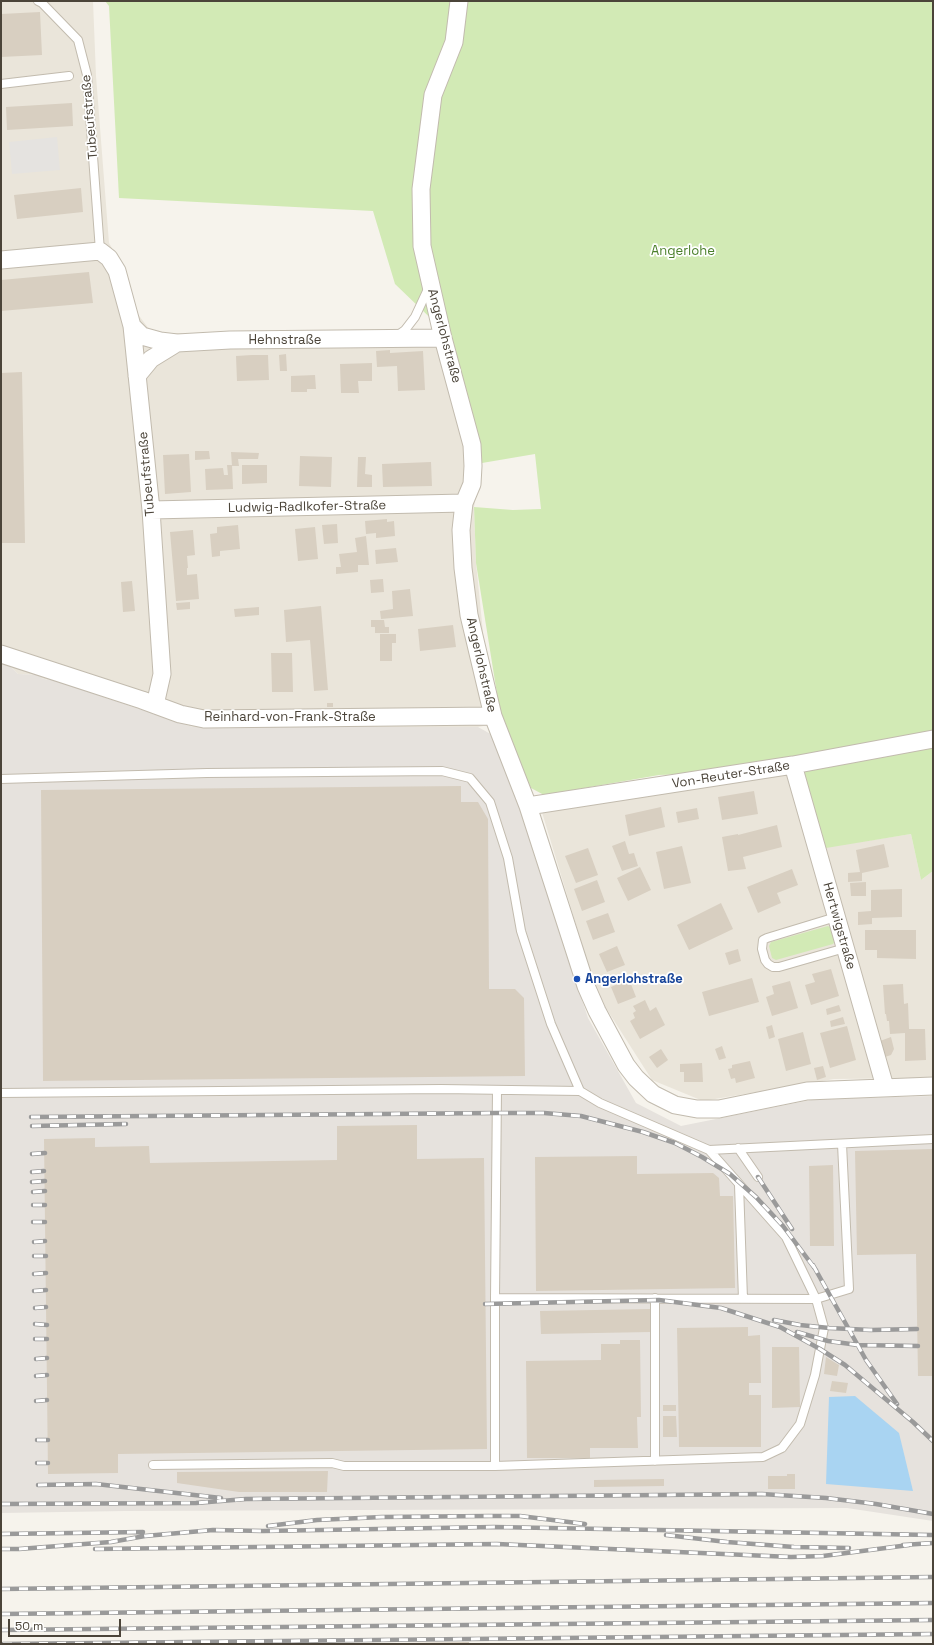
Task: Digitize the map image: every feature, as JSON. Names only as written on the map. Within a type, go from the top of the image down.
[{"type":"street","name":"Angerlohstraße","points":[[460,1],[454,42],[433,95],[421,189],[422,246],[443,338],[472,445],[472,484],[464,503],[461,530],[463,568],[469,615],[492,716],[528,806],[582,973],[594,1005],[626,1066],[653,1094],[675,1105],[697,1110],[719,1109],[807,1091],[933,1086]]},
{"type":"street","points":[[1,260],[100,251]]},
{"type":"street","name":"Tubeufstraße","points":[[100,251],[109,258],[117,271],[132,326],[151,510],[162,674],[155,705]]},
{"type":"street","name":"Hehnstraße","points":[[132,326],[142,336],[160,341],[177,343],[230,340],[443,338]]},
{"type":"street","name":"Hehnstraße","points":[[137,376],[151,358],[177,343]]},
{"type":"street","name":"Ludwig-Radlkofer-Straße","points":[[151,510],[464,503]]},
{"type":"street","name":"Reinhard-von-Frank-Straße","points":[[1,654],[180,714],[204,719],[492,716]]},
{"type":"street","name":"Von-Reuter-Straße","points":[[528,806],[793,765],[933,739]]},
{"type":"street","name":"Hertwigstraße","points":[[793,765],[885,1087]]},
{"type":"lane","name":"Tubeufstraße","points":[[38,1],[42,3],[78,40],[87,75],[100,251]]},
{"type":"lane","name":"Tubeufstraße","points":[[1,84],[69,76]]},
{"type":"lane","points":[[393,339],[405,330],[415,317],[424,300],[430,283]]},
{"type":"lane","points":[[1,779],[207,773],[434,771],[442,771],[470,778],[490,802],[508,858],[521,932],[551,1024],[580,1091]]},
{"type":"lane","points":[[836,917],[767,938],[764,940],[762,949],[765,960],[768,964],[774,967],[779,967],[845,948]]},
{"type":"lane","points":[[495,1466],[497,1090]]},
{"type":"lane","points":[[1,1093],[497,1090],[580,1091],[600,1103],[709,1150],[786,1236],[816,1299],[824,1328],[815,1375],[800,1424],[782,1448],[763,1457],[495,1466],[344,1466],[332,1463],[154,1465]]},
{"type":"lane","points":[[709,1150],[933,1139]]},
{"type":"lane","points":[[495,1298],[816,1299],[849,1289],[842,1144]]},
{"type":"lane","points":[[738,1148],[758,1177]]},
{"type":"lane","points":[[739,1185],[743,1299]]},
{"type":"lane","points":[[655,1298],[655,1461]]},
{"type":"shaded area","points":[[1,1],[93,1],[96,76],[109,243],[124,269],[137,313],[152,333],[448,335],[471,412],[482,463],[474,507],[476,563],[487,672],[499,723],[478,727],[193,727],[50,679],[48,680],[41,678],[40,675],[18,674],[9,665],[1,662]]},
{"type":"shaded area","points":[[57,137],[60,170],[12,174],[9,142]]},
{"type":"shaded area","points":[[1,662],[9,665],[18,674],[41,675],[41,678],[48,680],[50,679],[193,727],[478,727],[496,737],[588,1018],[636,1103],[681,1126],[816,1099],[933,1096],[933,1521],[847,1508],[125,1511],[1,1513]]},
{"type":"shaded area","points":[[804,770],[826,847],[911,834],[921,880],[933,871],[933,1078],[834,1079],[703,1101],[652,1080],[597,994],[541,809]]},
{"type":"green space","name":"Angerlohe","points":[[105,1],[933,1],[933,871],[921,880],[911,834],[826,848],[803,770],[659,775],[544,795],[531,788],[503,731],[476,563],[474,507],[513,510],[541,509],[535,454],[482,463],[471,412],[448,335],[395,284],[373,211],[119,198],[109,6]]},
{"type":"green space","points":[[828,926],[831,928],[835,941],[833,944],[776,960],[772,958],[769,946],[771,942]]},
{"type":"water","points":[[855,1396],[899,1433],[913,1491],[826,1484],[829,1397]]},
{"type":"building","points":[[40,12],[42,55],[1,57],[1,14]]},
{"type":"building","points":[[72,103],[73,126],[7,130],[6,107]]},
{"type":"building","points":[[81,188],[83,212],[17,219],[14,195]]},
{"type":"building","points":[[89,272],[93,303],[1,311],[1,280]]},
{"type":"building","points":[[390,350],[390,353],[423,351],[425,390],[398,391],[397,366],[377,367],[376,351]]},
{"type":"building","points":[[286,354],[287,371],[280,371],[279,355]]},
{"type":"building","points":[[268,355],[269,380],[237,381],[236,356]]},
{"type":"building","points":[[372,363],[372,381],[358,381],[359,393],[341,393],[340,364]]},
{"type":"building","points":[[22,372],[25,543],[1,543],[1,373]]},
{"type":"building","points":[[315,375],[316,389],[307,389],[307,392],[291,392],[291,376]]},
{"type":"building","points":[[195,451],[209,451],[210,459],[195,460]]},
{"type":"building","points":[[231,452],[259,453],[258,459],[238,459],[239,466],[232,466]]},
{"type":"building","points":[[189,454],[191,492],[165,494],[163,455]]},
{"type":"building","points":[[300,456],[332,457],[331,487],[299,486]]},
{"type":"building","points":[[358,457],[366,457],[365,474],[372,475],[372,487],[357,487]]},
{"type":"building","points":[[431,462],[432,486],[383,487],[382,464]]},
{"type":"building","points":[[227,465],[232,465],[233,489],[206,490],[205,469],[223,468],[224,475],[228,475]]},
{"type":"building","points":[[242,465],[267,465],[267,483],[242,484]]},
{"type":"building","points":[[387,519],[387,522],[394,521],[395,536],[376,538],[376,533],[366,534],[365,521]]},
{"type":"building","points":[[337,524],[338,543],[324,544],[322,525]]},
{"type":"building","points":[[238,525],[240,549],[220,551],[220,556],[212,557],[210,534],[217,533],[217,527]]},
{"type":"building","points":[[315,527],[318,559],[298,561],[295,529]]},
{"type":"building","points":[[193,530],[195,555],[187,556],[187,575],[197,574],[199,599],[176,601],[170,532]]},
{"type":"building","points":[[366,536],[369,565],[358,565],[358,572],[336,574],[336,567],[341,567],[339,554],[357,552],[355,538]]},
{"type":"building","points":[[396,548],[398,562],[376,564],[375,550]]},
{"type":"building","points":[[383,579],[384,592],[371,593],[370,580]]},
{"type":"building","points":[[132,581],[135,611],[123,612],[121,582]]},
{"type":"building","points":[[410,589],[413,616],[381,619],[380,611],[393,609],[392,591]]},
{"type":"building","points":[[190,602],[190,609],[177,610],[176,603]]},
{"type":"building","points":[[321,606],[328,690],[314,691],[310,640],[286,642],[284,610]]},
{"type":"building","points":[[259,607],[259,615],[235,617],[234,609]]},
{"type":"building","points":[[371,620],[384,620],[385,627],[389,627],[389,633],[375,633],[375,627],[371,627]]},
{"type":"building","points":[[453,625],[456,647],[420,651],[418,629]]},
{"type":"building","points":[[380,634],[396,634],[396,643],[392,643],[392,661],[380,661]]},
{"type":"building","points":[[271,653],[292,653],[293,692],[272,692]]},
{"type":"building","points":[[327,703],[333,703],[333,707],[327,707]]},
{"type":"building","points":[[461,786],[461,802],[478,802],[488,819],[489,989],[515,989],[524,998],[525,1076],[43,1081],[41,790]]},
{"type":"building","points":[[754,791],[758,814],[722,820],[718,797]]},
{"type":"building","points":[[661,807],[665,827],[629,836],[625,815]]},
{"type":"building","points":[[697,808],[699,819],[678,823],[676,812]]},
{"type":"building","points":[[777,825],[782,847],[743,857],[746,869],[728,871],[722,837],[738,835]]},
{"type":"building","points":[[625,841],[629,854],[634,853],[638,866],[622,871],[612,846]]},
{"type":"building","points":[[884,844],[889,867],[862,873],[862,881],[848,882],[848,873],[860,872],[856,850]]},
{"type":"building","points":[[682,846],[691,883],[664,889],[656,852]]},
{"type":"building","points":[[588,848],[598,875],[576,883],[565,856]]},
{"type":"building","points":[[640,867],[651,890],[628,901],[617,878]]},
{"type":"building","points":[[792,869],[798,885],[777,893],[781,903],[758,913],[747,887]]},
{"type":"building","points":[[597,880],[605,902],[582,911],[574,889]]},
{"type":"building","points":[[866,882],[866,896],[851,896],[850,883]]},
{"type":"building","points":[[902,889],[902,917],[872,918],[872,924],[858,925],[858,912],[871,911],[871,890]]},
{"type":"building","points":[[721,903],[733,929],[689,950],[677,925]]},
{"type":"building","points":[[608,913],[615,932],[593,940],[586,921]]},
{"type":"building","points":[[865,930],[916,930],[916,959],[877,958],[877,950],[865,950]]},
{"type":"building","points":[[617,946],[625,965],[607,972],[599,954]]},
{"type":"building","points":[[738,949],[741,961],[729,965],[725,953]]},
{"type":"building","points":[[831,969],[839,996],[811,1005],[805,985],[815,982],[812,974]]},
{"type":"building","points":[[752,978],[759,1002],[709,1016],[702,992]]},
{"type":"building","points":[[629,979],[636,997],[618,1004],[611,987]]},
{"type":"building","points":[[790,981],[798,1008],[772,1016],[766,997],[774,994],[772,986]]},
{"type":"building","points":[[903,984],[904,1004],[908,1003],[909,1029],[925,1029],[926,1060],[905,1061],[905,1033],[890,1034],[889,1021],[887,1021],[885,1014],[883,985]]},
{"type":"building","points":[[645,1000],[650,1011],[656,1007],[665,1025],[640,1039],[630,1021],[635,1018],[633,1013],[636,1011],[633,1006]]},
{"type":"building","points":[[839,1005],[841,1011],[827,1015],[826,1009]]},
{"type":"building","points":[[843,1017],[845,1024],[831,1027],[830,1021]]},
{"type":"building","points":[[772,1025],[775,1037],[769,1039],[766,1027]]},
{"type":"building","points":[[847,1026],[856,1060],[830,1068],[820,1033]]},
{"type":"building","points":[[803,1032],[811,1064],[786,1071],[778,1039]]},
{"type":"building","points":[[891,1037],[894,1049],[891,1055],[885,1057],[880,1041]]},
{"type":"building","points":[[722,1046],[726,1058],[719,1060],[715,1049]]},
{"type":"building","points":[[661,1049],[668,1060],[657,1068],[649,1057]]},
{"type":"building","points":[[750,1061],[755,1078],[736,1083],[735,1078],[731,1079],[728,1069],[732,1068],[732,1065]]},
{"type":"building","points":[[702,1063],[703,1082],[684,1082],[684,1072],[680,1072],[680,1064]]},
{"type":"building","points":[[823,1066],[826,1077],[817,1080],[814,1068]]},
{"type":"building","points":[[417,1125],[417,1159],[484,1158],[487,1449],[118,1454],[118,1473],[48,1474],[44,1139],[95,1138],[95,1147],[149,1146],[150,1163],[337,1160],[337,1126]]},
{"type":"building","points":[[933,1149],[933,1376],[918,1376],[916,1254],[857,1255],[855,1151]]},
{"type":"building","points":[[637,1156],[637,1174],[713,1173],[719,1178],[720,1196],[733,1196],[735,1288],[536,1291],[535,1157]]},
{"type":"building","points":[[833,1165],[834,1246],[810,1246],[809,1166]]},
{"type":"building","points":[[650,1309],[651,1332],[541,1334],[540,1311]]},
{"type":"building","points":[[748,1327],[748,1336],[760,1335],[761,1383],[749,1383],[749,1395],[761,1395],[761,1447],[679,1447],[677,1328]]},
{"type":"building","points":[[620,1340],[640,1340],[641,1417],[637,1417],[638,1448],[590,1448],[590,1458],[527,1458],[526,1361],[601,1360],[601,1344],[620,1344]]},
{"type":"building","points":[[772,1347],[799,1347],[800,1407],[772,1408]]},
{"type":"building","points":[[826,1357],[839,1365],[837,1376],[824,1374]]},
{"type":"building","points":[[832,1381],[848,1383],[846,1393],[830,1391]]},
{"type":"building","points":[[663,1405],[676,1405],[676,1411],[663,1411]]},
{"type":"building","points":[[663,1416],[676,1416],[677,1437],[663,1437]]},
{"type":"building","points":[[328,1471],[327,1492],[239,1492],[177,1483],[177,1472]]},
{"type":"building","points":[[787,1474],[795,1474],[795,1489],[768,1489],[768,1476],[787,1476]]},
{"type":"building","points":[[664,1479],[664,1486],[594,1487],[594,1480]]},
{"type":"building","points":[[469,1642],[469,1644],[401,1644],[401,1643]]},
{"type":"railway","points":[[31,1117],[497,1113],[544,1113],[581,1116],[643,1132],[675,1143],[730,1174],[756,1197],[783,1226],[816,1270]]},
{"type":"railway","points":[[32,1126],[126,1124]]},
{"type":"railway","points":[[32,1154],[45,1153]]},
{"type":"railway","points":[[32,1172],[44,1171]]},
{"type":"railway","points":[[758,1177],[792,1229]]},
{"type":"railway","points":[[32,1182],[45,1181]]},
{"type":"railway","points":[[33,1192],[45,1191]]},
{"type":"railway","points":[[33,1205],[45,1205]]},
{"type":"railway","points":[[33,1222],[45,1222]]},
{"type":"railway","points":[[34,1242],[45,1241]]},
{"type":"railway","points":[[34,1256],[46,1256]]},
{"type":"railway","points":[[813,1265],[866,1360],[897,1404]]},
{"type":"railway","points":[[34,1274],[46,1273]]},
{"type":"railway","points":[[34,1291],[46,1290]]},
{"type":"railway","points":[[485,1304],[659,1300],[721,1308],[780,1327],[820,1349],[845,1365],[913,1422],[933,1441]]},
{"type":"railway","points":[[35,1308],[46,1307]]},
{"type":"railway","points":[[774,1320],[800,1325],[829,1328],[871,1330],[917,1329]]},
{"type":"railway","points":[[35,1324],[47,1325]]},
{"type":"railway","points":[[797,1332],[828,1341],[858,1345],[918,1346]]},
{"type":"railway","points":[[35,1339],[47,1339]]},
{"type":"railway","points":[[36,1359],[47,1358]]},
{"type":"railway","points":[[36,1376],[47,1375]]},
{"type":"railway","points":[[36,1401],[47,1400]]},
{"type":"railway","points":[[37,1440],[48,1440]]},
{"type":"railway","points":[[37,1463],[48,1463]]},
{"type":"railway","points":[[38,1485],[96,1484],[221,1498]]},
{"type":"railway","points":[[1,1504],[196,1503],[246,1499],[762,1494],[826,1498],[876,1504],[933,1514]]},
{"type":"railway","points":[[268,1526],[317,1520],[382,1517],[489,1516],[520,1516],[585,1524]]},
{"type":"railway","points":[[1,1549],[111,1542],[145,1536],[213,1530],[263,1531],[494,1527],[933,1535]]},
{"type":"railway","points":[[1,1534],[143,1532]]},
{"type":"railway","points":[[666,1535],[727,1542],[794,1547],[849,1548]]},
{"type":"railway","points":[[903,1545],[933,1543]]},
{"type":"railway","points":[[95,1549],[497,1544],[791,1557],[823,1556],[909,1545]]},
{"type":"railway","points":[[1,1589],[933,1577]]},
{"type":"railway","points":[[1,1614],[933,1603]]},
{"type":"railway","points":[[1,1630],[933,1620]]},
{"type":"railway","points":[[3,1644],[933,1634]]},
{"type":"place","name":"Angerlohstraße","points":[[577,979]]}]
